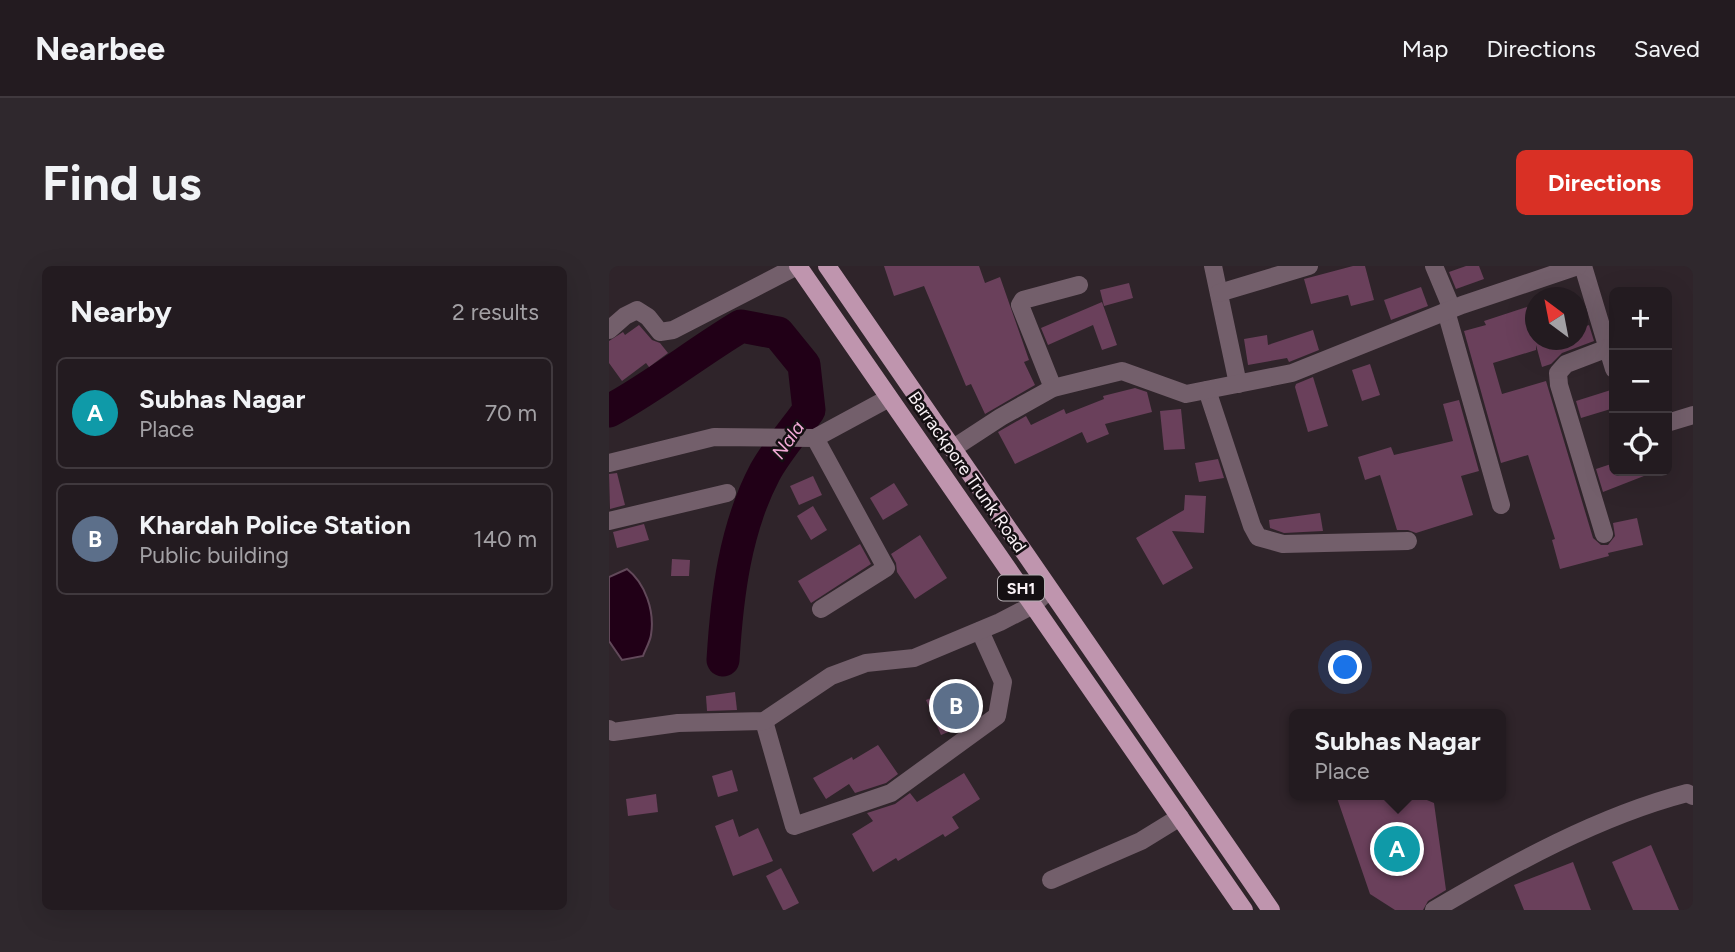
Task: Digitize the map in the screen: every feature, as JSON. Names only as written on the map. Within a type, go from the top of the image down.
[{"type":"main road","name":"Barrackpore Trunk Road","points":[[798,266],[1244,910]]},
{"type":"main road","name":"Barrackpore Trunk Road","points":[[827,266],[1271,910]]},
{"type":"street","points":[[609,330],[637,310],[648,317],[660,332],[673,330],[798,266]]},
{"type":"street","points":[[1213,266],[1238,384]]},
{"type":"street","points":[[1219,293],[1309,266]]},
{"type":"street","points":[[1434,266],[1449,310],[1501,505]]},
{"type":"street","points":[[952,449],[1000,417],[1053,388],[1122,372],[1187,394],[1292,373],[1449,310],[1580,266],[1609,352]]},
{"type":"street","points":[[1053,388],[1020,305],[1023,300],[1079,285]]},
{"type":"street","points":[[1604,534],[1559,385],[1558,373],[1566,364],[1608,348]]},
{"type":"street","points":[[1207,390],[1258,537],[1283,544],[1408,541]]},
{"type":"street","points":[[609,463],[715,437],[815,438],[889,398]]},
{"type":"street","points":[[1672,421],[1693,415]]},
{"type":"street","points":[[815,438],[886,568],[821,609]]},
{"type":"street","points":[[609,521],[727,493]]},
{"type":"street","points":[[609,729],[613,732],[678,723],[764,721],[831,676],[866,663],[914,658],[1033,605],[1049,590]]},
{"type":"street","points":[[764,721],[795,826],[891,793],[997,716],[1003,682],[979,631]]},
{"type":"street","points":[[1434,910],[1501,870],[1593,828],[1659,800],[1687,793],[1693,796]]},
{"type":"street","points":[[1051,880],[1141,841],[1180,817]]},
{"type":"shaded area","points":[[627,569],[644,590],[650,607],[652,626],[643,656],[622,660],[609,641],[609,577]]},
{"type":"building","points":[[884,266],[979,266],[985,283],[1000,277],[1029,360],[1024,362],[1035,385],[985,414],[971,384],[966,386],[924,286],[894,296]]},
{"type":"building","points":[[1353,266],[1365,266],[1374,300],[1351,306],[1348,295],[1311,304],[1304,279]]},
{"type":"building","points":[[1466,266],[1479,266],[1484,279],[1456,289],[1449,272]]},
{"type":"building","points":[[1129,283],[1133,298],[1104,306],[1100,290]]},
{"type":"building","points":[[1421,287],[1428,306],[1391,320],[1384,300]]},
{"type":"building","points":[[1102,302],[1117,345],[1102,350],[1093,325],[1048,345],[1041,328]]},
{"type":"building","points":[[1525,308],[1525,350],[1536,350],[1493,363],[1502,394],[1546,381],[1593,538],[1601,545],[1608,545],[1615,536],[1613,523],[1637,518],[1643,545],[1560,569],[1552,540],[1555,539],[1528,455],[1501,463],[1464,331],[1486,325],[1484,321]]},
{"type":"building","points":[[639,325],[668,353],[649,367],[646,363],[622,381],[609,363],[609,341],[623,332],[625,335]]},
{"type":"building","points":[[1589,325],[1594,341],[1588,343]]},
{"type":"building","points":[[1313,330],[1319,350],[1289,362],[1287,358],[1248,365],[1244,339],[1267,335],[1268,345]]},
{"type":"building","points":[[1537,350],[1570,350],[1562,353],[1551,364],[1542,367]]},
{"type":"building","points":[[1370,364],[1380,395],[1362,401],[1352,370]]},
{"type":"building","points":[[1313,377],[1328,426],[1308,432],[1295,387],[1296,384]]},
{"type":"building","points":[[1135,388],[1147,392],[1152,412],[1105,424],[1109,434],[1087,443],[1082,432],[1015,464],[998,432],[1026,416],[1031,425],[1064,409],[1066,414],[1104,399],[1103,396]]},
{"type":"building","points":[[1609,391],[1609,410],[1581,418],[1576,401]]},
{"type":"building","points":[[1459,400],[1479,471],[1461,476],[1473,515],[1416,533],[1397,530],[1380,475],[1365,480],[1358,457],[1391,447],[1394,455],[1453,441],[1443,404]]},
{"type":"building","points":[[1181,409],[1185,449],[1164,450],[1160,411]]},
{"type":"building","points":[[1218,459],[1224,478],[1199,482],[1195,463]]},
{"type":"building","points":[[1609,465],[1609,476],[1644,476],[1603,492],[1596,469]]},
{"type":"building","points":[[617,473],[625,505],[610,509],[609,474]]},
{"type":"building","points":[[813,476],[822,495],[799,505],[790,486]]},
{"type":"building","points":[[894,483],[908,505],[883,520],[870,498]]},
{"type":"building","points":[[1185,495],[1206,496],[1204,533],[1172,531],[1193,568],[1163,585],[1136,538],[1184,510]]},
{"type":"building","points":[[813,506],[827,530],[811,540],[797,516]]},
{"type":"building","points":[[1320,513],[1323,531],[1284,533],[1270,528],[1269,520]]},
{"type":"building","points":[[644,524],[649,540],[617,548],[613,532]]},
{"type":"building","points":[[920,535],[947,578],[915,599],[897,572],[891,554]]},
{"type":"building","points":[[860,544],[871,564],[811,603],[798,581]]},
{"type":"building","points":[[672,559],[690,560],[689,576],[671,576]]},
{"type":"building","points":[[968,682],[981,714],[965,725],[941,735],[926,700]]},
{"type":"building","points":[[735,692],[737,710],[707,711],[706,696]]},
{"type":"building","points":[[878,745],[898,774],[886,783],[855,793],[849,784],[826,799],[813,778]]},
{"type":"building","points":[[732,770],[738,791],[718,797],[712,776]]},
{"type":"building","points":[[964,773],[980,799],[952,817],[959,828],[873,872],[852,834],[873,821],[867,813],[895,804],[910,793],[917,802]]},
{"type":"building","points":[[656,794],[658,812],[628,816],[626,799]]},
{"type":"building","points":[[1338,800],[1427,800],[1434,803],[1446,890],[1428,901],[1423,910],[1395,910],[1370,894]]},
{"type":"building","points":[[733,819],[739,837],[758,828],[773,861],[733,876],[715,826]]},
{"type":"building","points":[[1651,845],[1679,910],[1633,910],[1612,862]]},
{"type":"building","points":[[1573,862],[1591,910],[1524,910],[1514,885]]},
{"type":"building","points":[[781,868],[799,903],[785,910],[766,876]]},
{"type":"waterway","name":"Nala","points":[[609,411],[741,326],[778,333],[804,365],[809,410],[765,472],[746,516],[730,587],[723,660]]},
{"type":"place","name":"Khardah Police Station","points":[[956,706]]},
{"type":"place","name":"Subhas Nagar","points":[[1397,849]]}]
